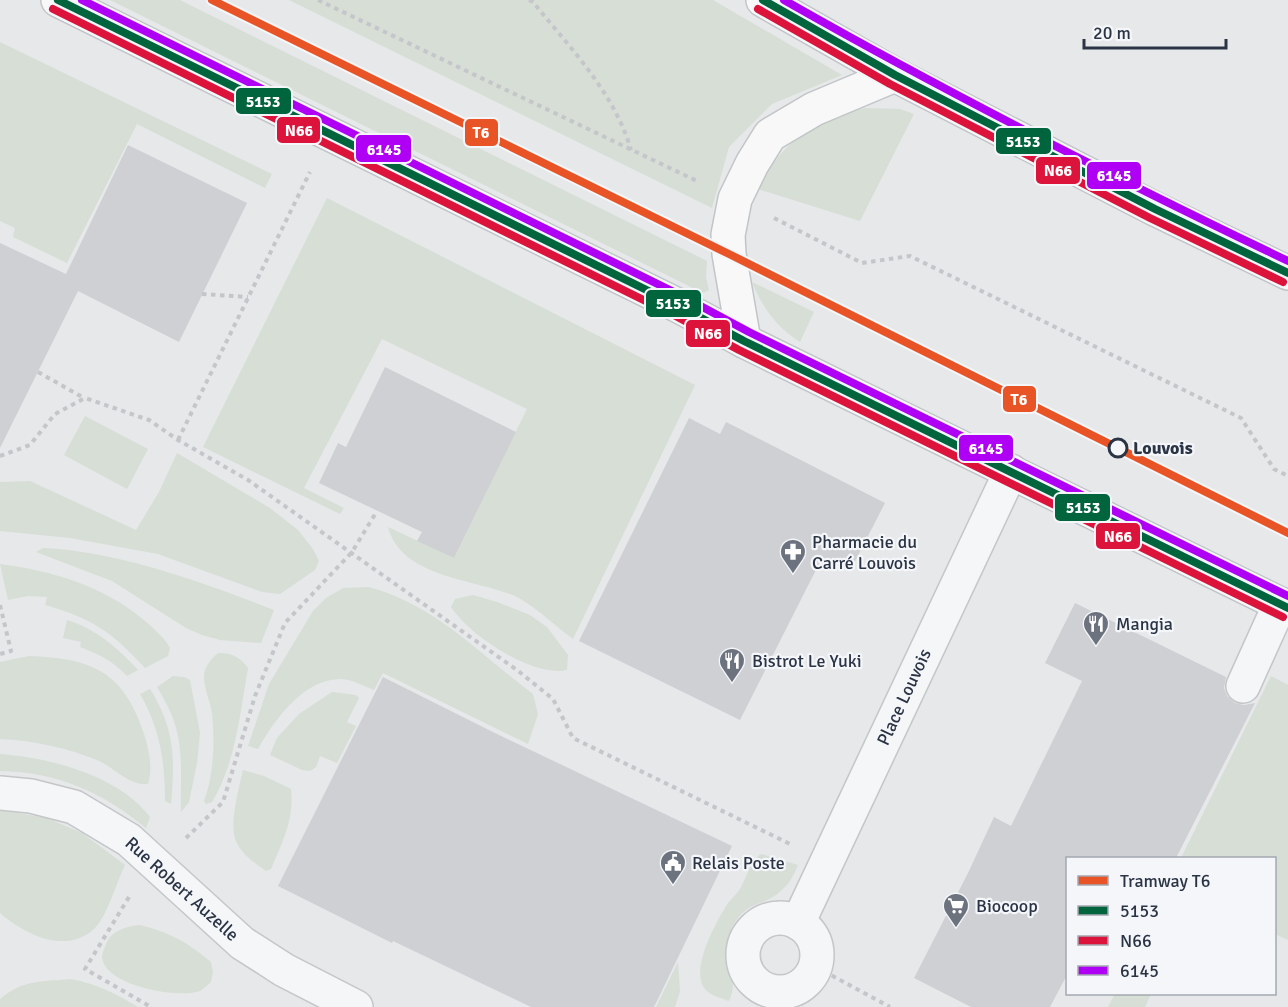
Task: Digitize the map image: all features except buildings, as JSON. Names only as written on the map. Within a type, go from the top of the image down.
[{"type":"main road","points":[[58,0],[677,305],[744,341],[1285,604]]},
{"type":"main road","points":[[764,0],[895,75],[1155,209],[1288,273]]},
{"type":"main road","points":[[744,341],[729,254],[728,235],[735,199],[770,135],[814,109],[895,75]]},
{"type":"street","name":"Place Louvois","points":[[798,922],[1011,471]]},
{"type":"street","points":[[1243,686],[1285,604]]},
{"type":"street","name":"Rue Robert Auzelle","points":[[0,793],[31,796],[74,807],[129,840],[242,943],[284,970],[356,1007]]},
{"type":"street","points":[[787,919],[798,922],[815,941],[818,954],[816,967],[810,978],[800,987],[789,992],[776,992],[759,998],[754,981],[743,961],[743,949],[754,928],[764,921],[787,919]]},
{"type":"path","points":[[318,0],[735,199],[862,263],[910,256],[1241,418],[1274,469],[1288,476]]},
{"type":"path","points":[[531,1],[600,84],[625,127],[632,151]]},
{"type":"path","points":[[178,440],[330,133]]},
{"type":"path","points":[[202,294],[248,297]]},
{"type":"path","points":[[38,372],[85,398],[149,420],[178,440],[248,480],[517,670],[553,699],[573,738],[827,862]]},
{"type":"path","points":[[0,456],[30,444],[55,414],[85,398]]},
{"type":"path","points":[[151,1007],[85,969],[129,897],[157,866],[223,802],[255,696],[285,623],[352,552],[377,511]]},
{"type":"path","points":[[0,605],[11,651],[0,654]]},
{"type":"path","points":[[816,967],[890,1007]]},
{"type":"shaded area","points":[[110,0],[180,0],[707,261],[706,277],[709,290],[703,293]]},
{"type":"shaded area","points":[[289,0],[713,0],[842,75],[772,104],[729,147],[712,208]]},
{"type":"shaded area","points":[[0,42],[272,174],[265,188],[137,124],[67,263],[13,237],[15,228],[0,221]]},
{"type":"shaded area","points":[[865,108],[900,109],[914,114],[860,221],[758,189],[777,158],[801,135],[830,119]]},
{"type":"shaded area","points":[[327,198],[695,385],[573,639],[517,597],[424,567],[408,557],[396,544],[388,527],[454,558],[527,409],[382,339],[304,488],[344,508],[340,514],[203,447]]},
{"type":"shaded area","points":[[752,282],[814,312],[800,342],[771,316]]},
{"type":"shaded area","points":[[85,416],[148,449],[127,489],[64,455]]},
{"type":"shaded area","points":[[177,453],[270,508],[298,530],[319,561],[315,570],[280,594],[262,592],[158,554],[70,538],[0,531],[0,482],[30,481],[136,530],[159,492]]},
{"type":"shaded area","points":[[43,548],[101,555],[160,570],[274,610],[261,643],[220,640],[186,628],[112,581],[36,552]]},
{"type":"shaded area","points":[[0,564],[58,576],[95,589],[112,598],[159,633],[170,648],[168,656],[145,668],[111,635],[89,621],[45,605],[47,597],[28,596],[8,600]]},
{"type":"shaded area","points":[[368,587],[414,605],[435,618],[533,694],[538,714],[528,744],[383,673],[374,690],[342,679],[328,680],[315,685],[292,702],[282,713],[258,749],[248,746],[269,684],[313,611],[326,598],[343,588]]},
{"type":"shaded area","points":[[473,595],[530,615],[547,627],[568,655],[567,670],[553,671],[520,661],[472,630],[451,607],[455,599]]},
{"type":"shaded area","points":[[67,620],[106,640],[138,670],[127,676],[105,659],[80,647],[81,642],[63,638]]},
{"type":"shaded area","points":[[218,653],[235,656],[248,668],[227,771],[212,802],[206,804],[204,801],[212,769],[213,735],[212,713],[204,677],[208,664]]},
{"type":"shaded area","points":[[29,656],[71,660],[88,665],[103,672],[115,683],[136,713],[144,734],[150,759],[148,784],[134,782],[97,760],[74,752],[49,745],[0,739],[0,662]]},
{"type":"shaded area","points":[[173,676],[190,680],[200,733],[189,802],[181,812],[181,761],[178,733],[167,704],[157,687]]},
{"type":"shaded area","points":[[1271,676],[1288,685],[1288,940],[1276,934],[1276,857],[1181,857]]},
{"type":"shaded area","points":[[150,689],[169,731],[173,758],[171,804],[165,801],[164,773],[157,733],[140,694]]},
{"type":"shaded area","points":[[332,692],[356,695],[359,698],[347,722],[356,726],[337,763],[320,756],[316,767],[310,771],[302,770],[270,755],[277,738],[299,714]]},
{"type":"shaded area","points":[[0,754],[61,765],[102,780],[136,802],[150,817],[146,828],[113,804],[78,786],[41,775],[0,771]]},
{"type":"shaded area","points":[[243,770],[264,776],[291,789],[291,811],[287,830],[271,869],[266,871],[243,853],[235,838],[235,808]]},
{"type":"shaded area","points":[[0,810],[47,818],[82,833],[125,865],[99,923],[83,937],[58,941],[46,939],[21,928],[0,913]]},
{"type":"shaded area","points":[[761,854],[798,865],[785,887],[776,895],[748,909],[736,921],[730,932],[728,948],[733,983],[729,1001],[705,989],[701,981],[702,958],[723,911],[740,889],[754,861]]},
{"type":"shaded area","points":[[140,925],[170,935],[211,962],[213,972],[211,982],[200,991],[176,993],[144,988],[115,976],[106,967],[102,957],[108,939],[120,930]]},
{"type":"shaded area","points":[[678,962],[680,991],[675,1007],[656,1007]]},
{"type":"shaded area","points":[[70,979],[106,990],[138,1007],[0,1007],[0,999],[17,988],[34,983]]},
{"type":"shaded area","points":[[1114,995],[1151,995],[1145,1007],[1108,1007]]},
{"type":"tram line","name":"T6","points":[[212,0],[729,254],[1288,533]]},
{"type":"transit line","name":"5153","points":[[58,0],[1288,608]]},
{"type":"transit line","name":"6145","points":[[82,0],[682,296],[749,332],[1288,596]]},
{"type":"transit line","name":"5153","points":[[763,0],[895,75],[1155,209],[1288,273]]},
{"type":"transit line","name":"6145","points":[[784,0],[1034,135],[1288,261]]},
{"type":"transit line","name":"N66","points":[[53,9],[1283,617]]},
{"type":"transit line","name":"N66","points":[[758,9],[890,84],[1150,218],[1283,282]]},
{"type":"place","name":"Louvois","points":[[1118,448]]},
{"type":"place","name":"Pharmacie du Carré Louvois","points":[[793,575]]},
{"type":"place","name":"Mangia","points":[[1096,647]]},
{"type":"place","name":"Bistrot Le Yuki","points":[[732,684]]},
{"type":"place","name":"Relais Poste","points":[[673,886]]},
{"type":"place","name":"Biocoop","points":[[956,929]]}]
